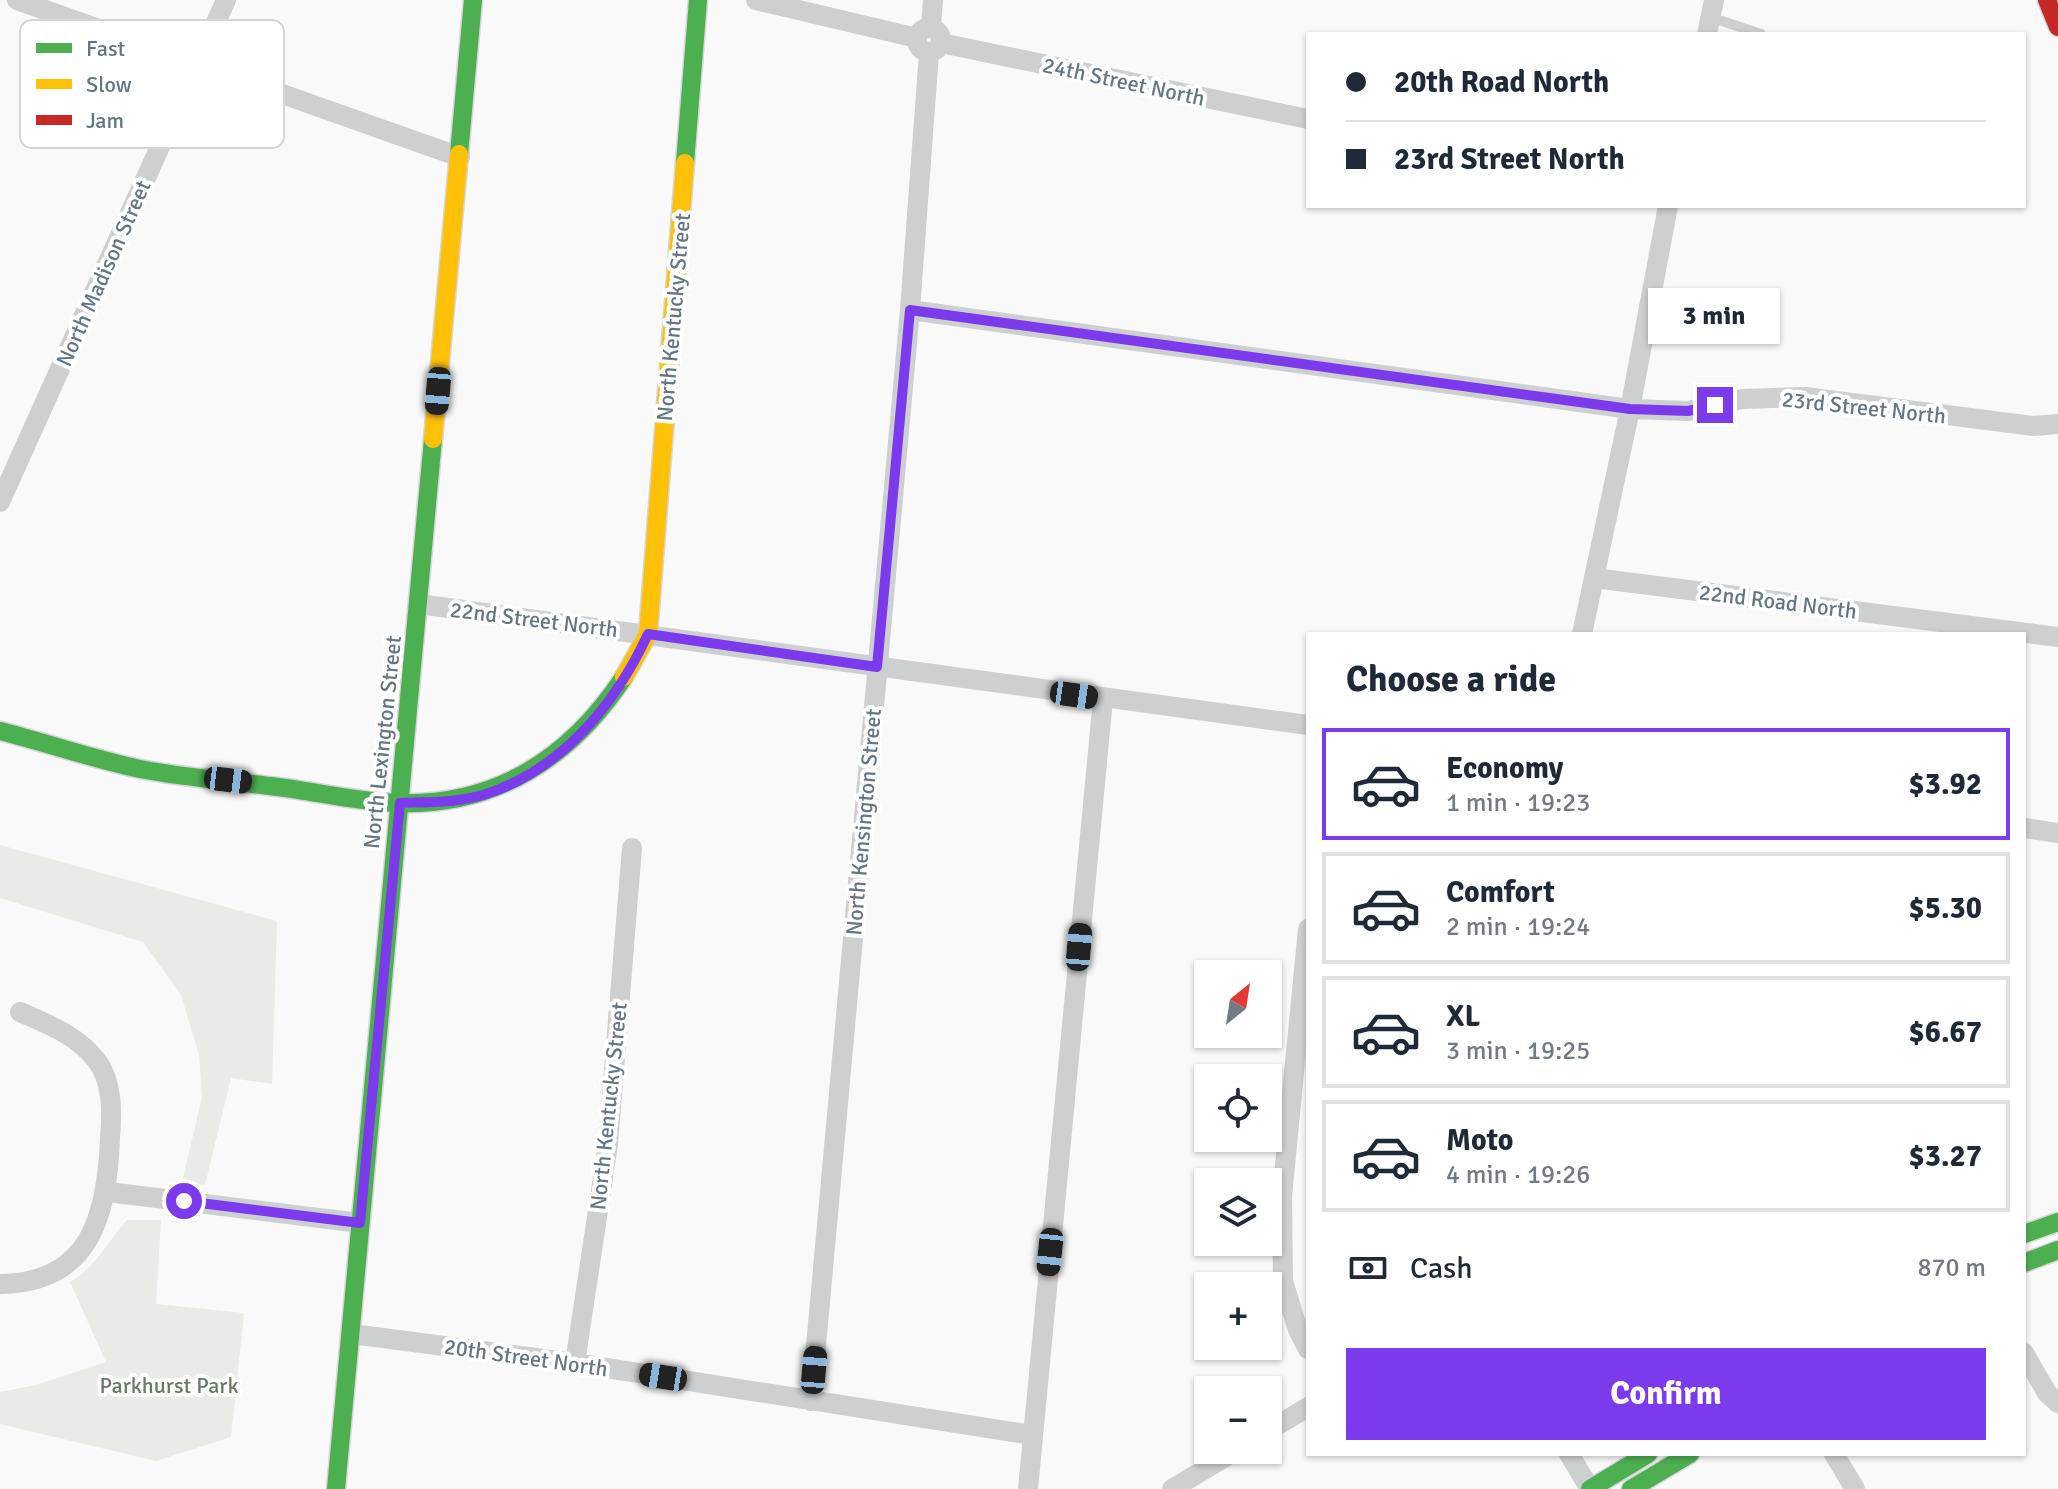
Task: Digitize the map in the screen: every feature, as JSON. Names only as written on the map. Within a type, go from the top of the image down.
[{"type":"street","points":[[17,0],[74,20]]},
{"type":"street","name":"North Madison Street","points":[[217,20],[226,0]]},
{"type":"street","name":"North Lexington Street","points":[[336,1489],[473,0]]},
{"type":"street","name":"North Kentucky Street","points":[[648,634],[698,0]]},
{"type":"street","name":"24th Street North","points":[[756,0],[929,40],[1306,119]]},
{"type":"street","name":"North Kensington Street","points":[[811,1401],[910,310],[933,0]]},
{"type":"street","points":[[2047,0],[2058,27]]},
{"type":"street","points":[[284,94],[460,157]]},
{"type":"street","name":"North Madison Street","points":[[0,502],[159,148]]},
{"type":"street","points":[[1582,632],[1630,409],[1668,208]]},
{"type":"street","name":"23rd Street North","points":[[910,310],[1630,409],[1688,411],[1743,399],[1805,397],[2034,426],[2058,424]]},
{"type":"street","name":"22nd Road North","points":[[1594,578],[2019,632]]},
{"type":"street","name":"22nd Street North","points":[[419,604],[1306,725]]},
{"type":"street","name":"22nd Road North","points":[[2026,633],[2058,637]]},
{"type":"street","name":"22nd Street North","points":[[0,731],[142,769],[400,803],[445,801],[484,795],[522,780],[549,764],[574,742],[619,688],[648,634]]},
{"type":"street","points":[[1028,1489],[1103,699]]},
{"type":"street","points":[[2026,828],[2058,833]]},
{"type":"street","name":"North Kentucky Street","points":[[575,1363],[608,1144],[632,848]]},
{"type":"street","points":[[1306,950],[1282,1196],[1283,1281],[1298,1330],[1306,1345]]},
{"type":"street","points":[[0,1284],[27,1283],[57,1273],[90,1239],[108,1192],[112,1104],[99,1063],[71,1035],[20,1012]]},
{"type":"street","points":[[108,1192],[360,1223]]},
{"type":"street","points":[[2026,1233],[2058,1222]]},
{"type":"street","points":[[2026,1262],[2058,1250]]},
{"type":"street","name":"20th Street North","points":[[352,1334],[575,1363],[1032,1435]]},
{"type":"street","points":[[2026,1356],[2047,1393],[2058,1403]]},
{"type":"street","points":[[1282,1423],[1306,1408]]},
{"type":"street","points":[[1570,1456],[1590,1489],[1645,1456]]},
{"type":"street","points":[[1631,1489],[1687,1456]]},
{"type":"street","points":[[1835,1456],[1855,1489]]},
{"type":"street","points":[[1172,1489],[1214,1464]]},
{"type":"lane","points":[[1710,17],[1755,32]]},
{"type":"green space","points":[[0,845],[277,921],[272,1084],[231,1078],[205,1185],[182,1182],[202,1097],[199,1055],[181,995],[143,942],[0,898]]},
{"type":"green space","name":"Parkhurst Park","points":[[127,1220],[161,1220],[156,1304],[244,1313],[231,1437],[156,1461],[0,1424],[0,1392],[36,1385],[106,1362],[70,1282],[95,1261]]},
{"type":"traffic: fast","points":[[459,154],[473,0]]},
{"type":"traffic: fast","points":[[685,163],[698,0]]},
{"type":"traffic: fast","points":[[336,1489],[433,439]]},
{"type":"traffic: fast","points":[[0,731],[105,761],[157,772],[368,801],[434,802],[499,786],[528,771],[580,731],[624,677]]},
{"type":"traffic: fast","points":[[2026,1233],[2058,1222]]},
{"type":"traffic: fast","points":[[2026,1262],[2058,1250]]},
{"type":"traffic: fast","points":[[1590,1489],[1645,1456]]},
{"type":"traffic: fast","points":[[1631,1489],[1687,1456]]},
{"type":"traffic: slow","points":[[433,439],[459,154]]},
{"type":"traffic: slow","points":[[624,677],[648,634],[685,163]]},
{"type":"traffic: jam","points":[[2047,0],[2058,27]]},
{"type":"route","points":[[184,1201],[360,1223],[400,803],[484,795],[522,780],[549,764],[574,742],[619,688],[648,634],[877,667],[910,310],[1630,409],[1688,411],[1715,405]]}]
